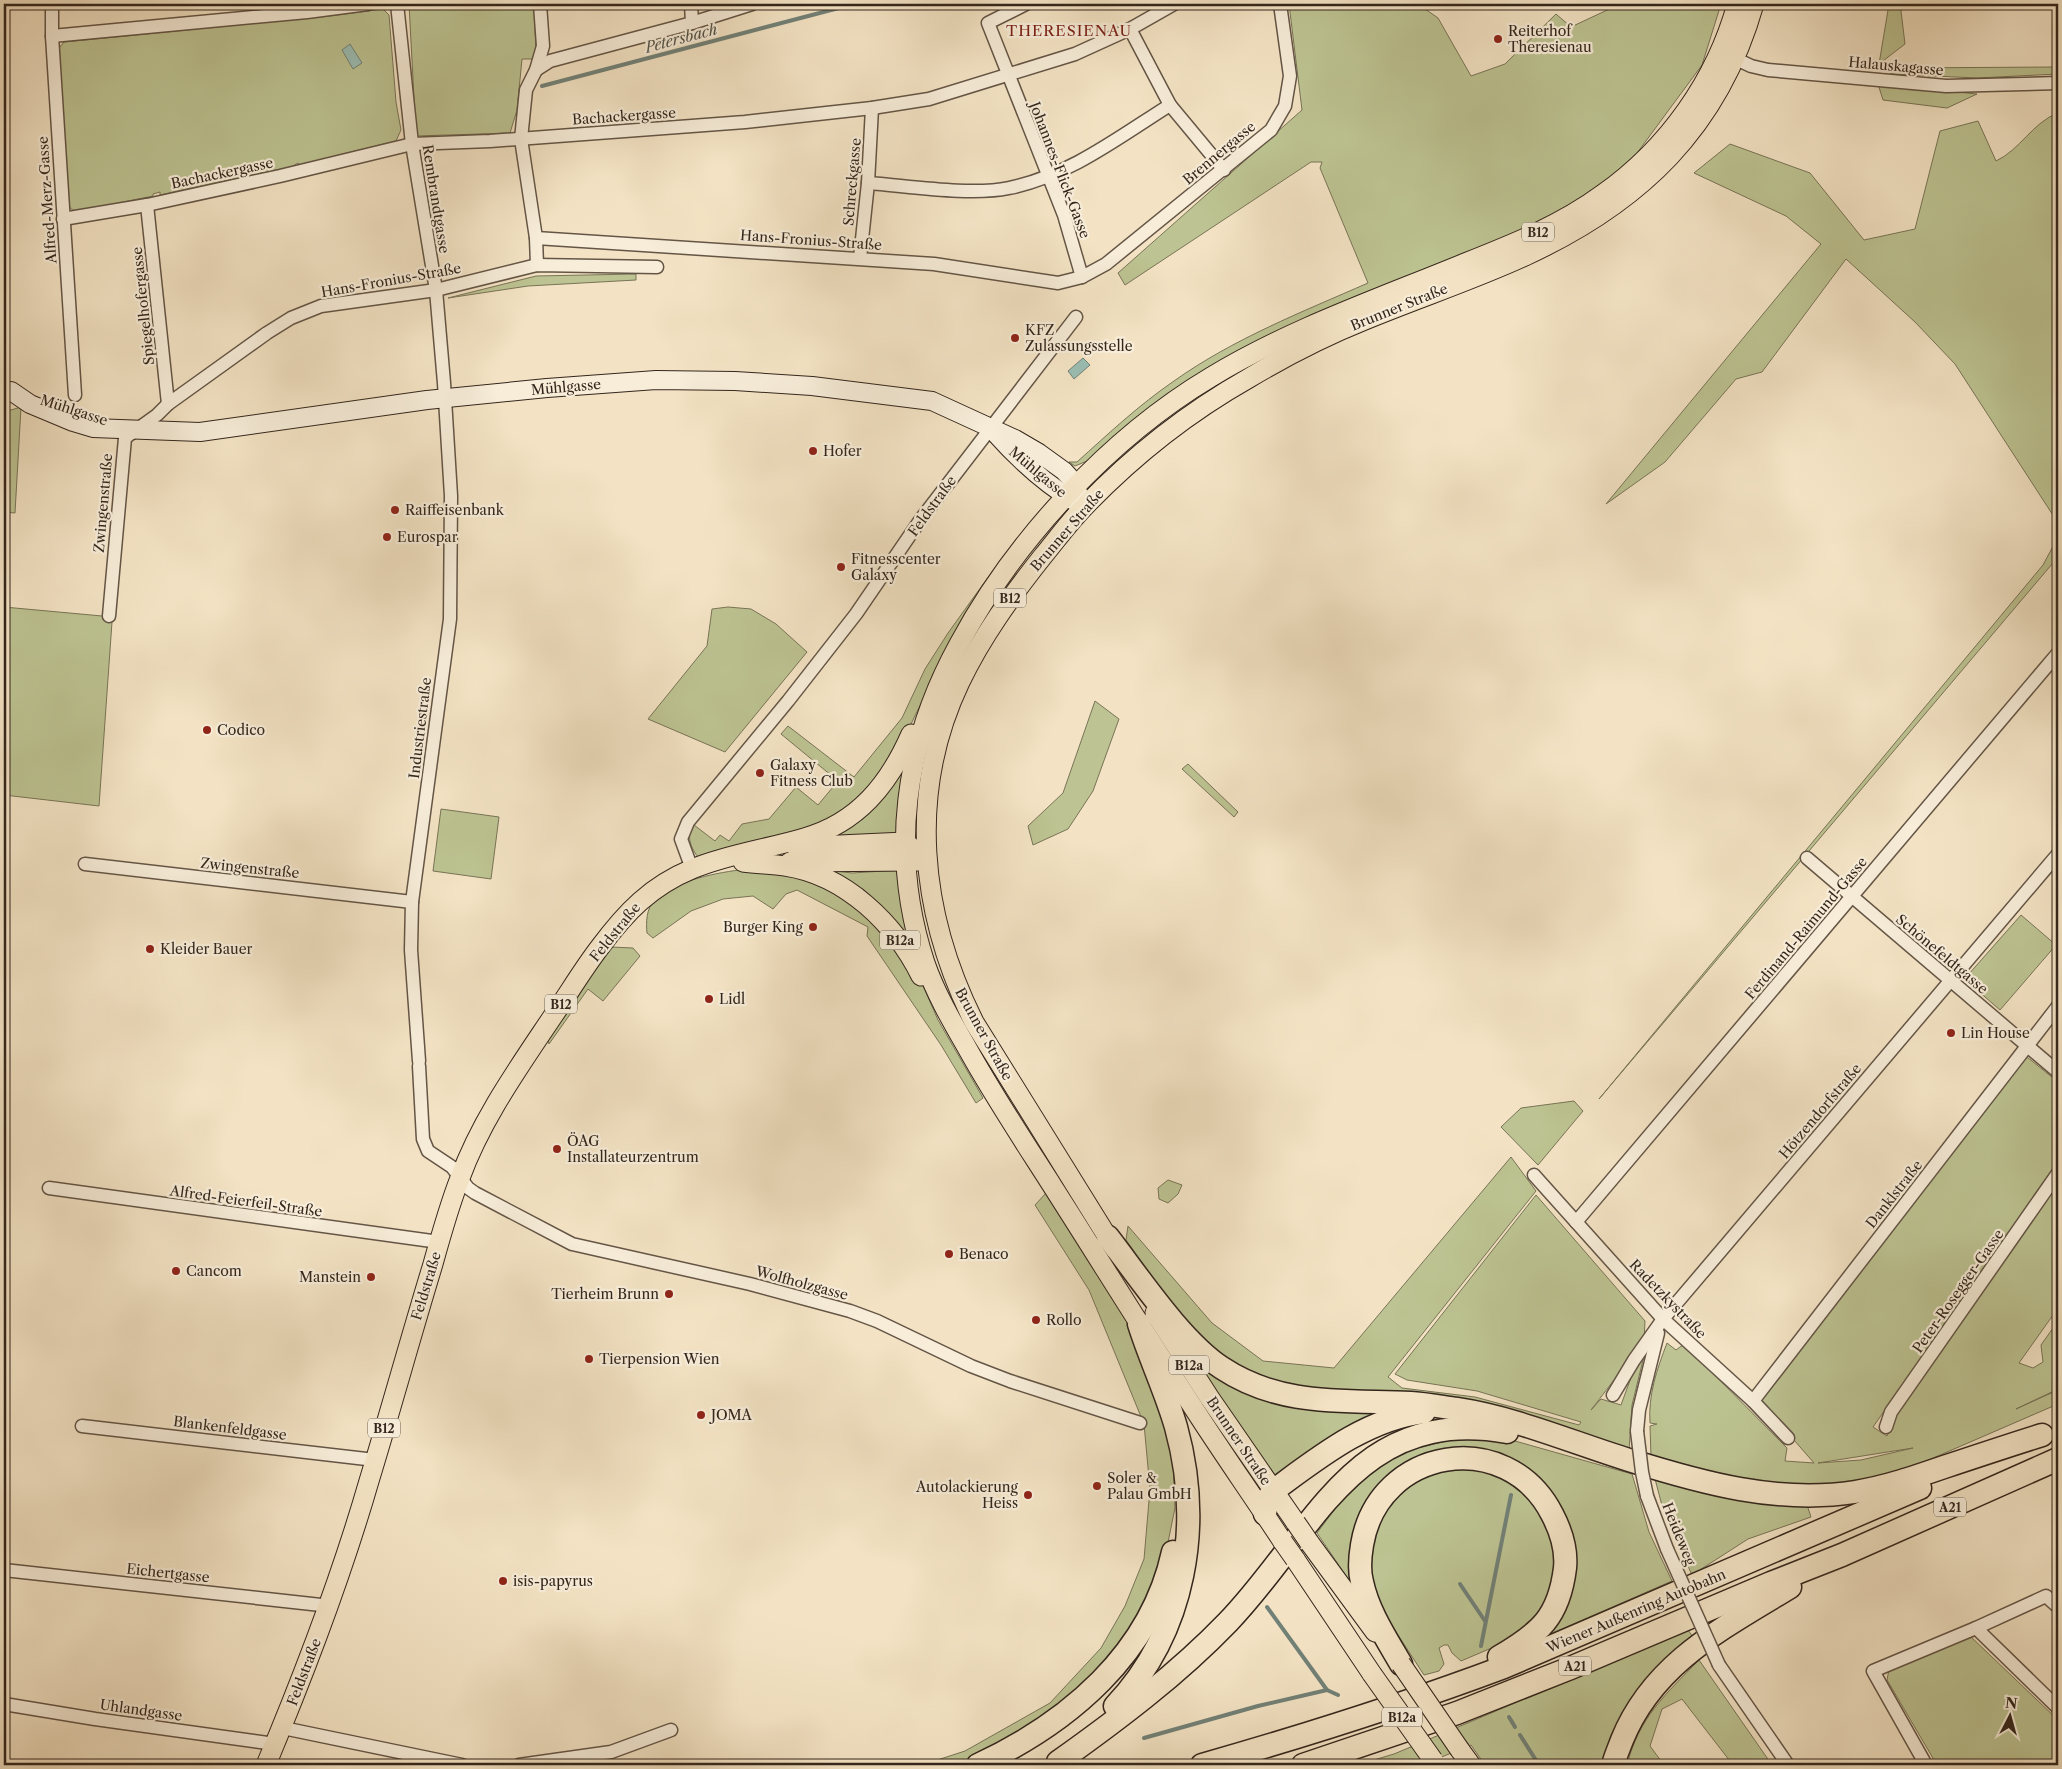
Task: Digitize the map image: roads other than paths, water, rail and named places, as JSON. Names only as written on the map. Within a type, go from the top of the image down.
[{"type":"highway","points":[[1108,1237],[1166,1312],[1194,1344],[1220,1367],[1251,1384],[1286,1396],[1324,1401],[1414,1403],[1457,1409],[1506,1419],[1629,1460]]},
{"type":"highway","points":[[1056,1764],[1134,1686],[1157,1651],[1173,1613],[1183,1574],[1188,1523],[1185,1477],[1176,1427],[1139,1324]]},
{"type":"highway","points":[[1264,1514],[1267,1500],[1273,1491],[1328,1451],[1366,1430],[1397,1417],[1457,1409]]},
{"type":"highway","points":[[1056,1764],[1113,1722],[1181,1667],[1228,1622],[1349,1476],[1372,1457],[1396,1443],[1425,1433],[1458,1428],[1492,1429],[1629,1460],[1737,1490],[1781,1495],[1816,1495],[1854,1492],[1888,1485],[2050,1431]]},
{"type":"highway","name":"Wiener Außenring Autobahn","points":[[1202,1765],[1342,1724],[1504,1667],[2050,1431]]},
{"type":"highway","points":[[1401,1664],[1369,1606],[1361,1582],[1360,1555],[1364,1533],[1371,1513],[1382,1496],[1396,1481],[1414,1470],[1436,1463],[1454,1459],[1474,1459],[1494,1463],[1512,1471],[1530,1483],[1545,1499],[1559,1527],[1566,1557],[1563,1587],[1555,1608],[1543,1626],[1522,1644],[1434,1693]]},
{"type":"highway","name":"Wiener Außenring Autobahn","points":[[1303,1765],[1466,1709],[1568,1669],[1771,1582],[1842,1555],[2058,1459]]},
{"type":"highway","points":[[978,1765],[1000,1755],[1050,1725],[1087,1696],[1114,1668],[1137,1638],[1156,1604],[1169,1571],[1180,1522],[1185,1477]]},
{"type":"highway","points":[[1613,1765],[1630,1722],[1653,1687],[1684,1655],[1727,1625],[1842,1555]]},
{"type":"main road","name":"Brunner Straße","points":[[1435,1763],[1295,1560],[1139,1324],[993,1095],[950,1017],[926,966],[913,917],[905,842],[910,779],[927,712],[951,658],[986,599],[1015,558],[1072,492],[1125,440],[1163,409],[1210,377],[1251,355],[1344,312],[1521,240],[1572,214],[1601,196],[1646,159],[1690,105],[1715,62],[1738,4]]},
{"type":"main road","name":"Brunner Straße","points":[[1470,1765],[1401,1664],[1380,1639],[1296,1524],[1209,1397],[974,1022],[958,989],[938,927],[930,886],[927,861],[926,817],[930,779],[944,721],[960,682],[998,615],[1084,506],[1167,433],[1198,410],[1247,379],[1302,349],[1353,325],[1522,258],[1592,222],[1647,180],[1671,156],[1712,102],[1734,58],[1754,4]]},
{"type":"main road","points":[[740,858],[807,837],[833,826],[870,800],[889,778],[901,757],[917,719],[927,712]]},
{"type":"main road","points":[[740,858],[791,848],[905,842],[927,861]]},
{"type":"main road","points":[[740,858],[927,861]]},
{"type":"main road","name":"Feldstraße","points":[[266,1765],[330,1606],[460,1176],[491,1113],[534,1044],[622,918],[643,897],[692,869],[740,858]]},
{"type":"main road","name":"B12a","points":[[740,858],[787,866],[822,877],[840,886],[871,910],[891,929],[904,946],[968,1067],[993,1095]]},
{"type":"street","name":"Alfred-Merz-Gasse","points":[[52,4],[52,36],[75,395]]},
{"type":"street","points":[[243,4],[244,17]]},
{"type":"street","points":[[52,36],[368,4]]},
{"type":"street","name":"Rembrandtgasse","points":[[397,4],[412,144],[436,290],[445,398]]},
{"type":"street","points":[[537,264],[536,238],[520,139],[526,90],[536,70],[543,46],[540,4]]},
{"type":"street","points":[[691,4],[692,23]]},
{"type":"street","points":[[536,70],[550,61],[692,23],[752,4]]},
{"type":"street","name":"Johannes-Flick-Gasse","points":[[1026,4],[988,23],[1064,215],[1082,277]]},
{"type":"street","name":"Bachackergasse","points":[[63,219],[146,205],[280,176],[412,144],[520,139],[745,122],[872,108],[929,99],[1075,54],[1130,29],[1174,4]]},
{"type":"street","name":"Brennergasse","points":[[1082,277],[1106,264],[1271,130],[1285,106],[1290,76],[1280,4]]},
{"type":"street","points":[[1130,29],[1170,105],[1224,170]]},
{"type":"street","name":"Halauskagasse","points":[[1734,58],[1751,66],[1768,70],[1946,86],[2058,83]]},
{"type":"street","points":[[868,184],[969,190],[1008,188],[1048,177],[1086,158],[1170,105]]},
{"type":"street","name":"Schreckgasse","points":[[860,258],[868,184],[872,108]]},
{"type":"street","name":"Spiegelhofergasse","points":[[146,205],[168,404]]},
{"type":"street","name":"Hans-Fronius-Straße","points":[[536,238],[934,264],[1058,283],[1082,277]]},
{"type":"street","name":"Hans-Fronius-Straße","points":[[136,428],[157,415],[168,404],[267,333],[290,318],[321,306],[436,290],[537,264],[657,266]]},
{"type":"street","name":"Feldstraße","points":[[692,869],[681,839],[688,822],[788,701],[856,614],[921,519],[1076,317]]},
{"type":"street","name":"Mühlgasse","points":[[7,389],[40,398],[82,414],[136,428],[200,432],[445,398],[547,388],[656,380],[792,384],[902,396],[932,402],[990,428],[1008,448],[1059,492],[1072,492],[1084,506]]},
{"type":"street","name":"Industriestraße","points":[[445,398],[451,496],[450,619],[412,902],[411,950],[423,1139],[428,1151],[452,1166],[460,1176]]},
{"type":"street","name":"Zwingenstraße","points":[[109,616],[123,449],[126,438],[136,428]]},
{"type":"street","name":"Ferdinand-Raimund-Gasse","points":[[1576,1222],[2058,653]]},
{"type":"street","name":"Hötzendorfstraße","points":[[1614,1395],[1634,1360],[1663,1319],[2058,854]]},
{"type":"street","name":"Schönefeldtgasse","points":[[1807,858],[2058,1072]]},
{"type":"street","name":"Zwingenstraße","points":[[85,864],[412,902]]},
{"type":"street","name":"Danklstraße","points":[[1753,1401],[2058,1006]]},
{"type":"street","name":"Peter-Rosegger-Gasse","points":[[1886,1427],[1891,1412],[2058,1174]]},
{"type":"street","name":"Radetzkystraße","points":[[1534,1175],[1663,1319],[1753,1401],[1788,1438]]},
{"type":"street","name":"Wolfholzgasse","points":[[460,1176],[468,1188],[476,1193],[572,1244],[750,1284],[850,1312],[877,1322],[971,1366],[1033,1390],[1140,1423]]},
{"type":"street","name":"Alfred-Feierfeil-Straße","points":[[49,1188],[439,1242]]},
{"type":"street","name":"Heideweg","points":[[1663,1319],[1653,1349],[1639,1410],[1637,1431],[1647,1496],[1667,1549],[1720,1665],[1788,1765]]},
{"type":"street","name":"Blankenfeldgasse","points":[[82,1426],[375,1460]]},
{"type":"street","name":"Eichertgasse","points":[[4,1570],[330,1606]]},
{"type":"street","points":[[1926,1765],[1873,1672],[2046,1596],[2058,1607]]},
{"type":"street","points":[[1976,1628],[2058,1708]]},
{"type":"street","name":"Uhlandgasse","points":[[4,1704],[95,1719],[278,1736],[462,1765]]},
{"type":"street","points":[[519,1765],[611,1752],[671,1730]]},
{"type":"water","points":[[350,44],[362,63],[353,69],[342,50]]},
{"type":"water","points":[[1083,358],[1090,365],[1074,379],[1068,371]]},
{"type":"waterway","name":"Petersbach","points":[[542,86],[854,4]]},
{"type":"waterway","points":[[1481,1646],[1511,1495]]},
{"type":"waterway","points":[[1460,1584],[1485,1621]]},
{"type":"waterway","points":[[1267,1607],[1327,1690],[1338,1695]]},
{"type":"waterway","points":[[1144,1738],[1258,1706],[1327,1690]]},
{"type":"waterway","points":[[1509,1717],[1515,1727]]},
{"type":"waterway","points":[[1520,1735],[1539,1765]]},
{"type":"place","name":"Reiterhof Theresienau","points":[[1498,39]]},
{"type":"place","name":"KFZ Zulassungsstelle","points":[[1015,338]]},
{"type":"place","name":"Hofer","points":[[813,451]]},
{"type":"place","name":"Raiffeisenbank","points":[[395,510]]},
{"type":"place","name":"Eurospar","points":[[387,537]]},
{"type":"place","name":"Fitnesscenter Galaxy","points":[[841,567]]},
{"type":"place","name":"Codico","points":[[207,730]]},
{"type":"place","name":"Galaxy Fitness Club","points":[[760,773]]},
{"type":"place","name":"Burger King","points":[[813,927]]},
{"type":"place","name":"Kleider Bauer","points":[[150,949]]},
{"type":"place","name":"Lidl","points":[[709,999]]},
{"type":"place","name":"Lin House","points":[[1951,1033]]},
{"type":"place","name":"ÖAG Installateurzentrum","points":[[557,1149]]},
{"type":"place","name":"Benaco","points":[[949,1254]]},
{"type":"place","name":"Cancom","points":[[176,1271]]},
{"type":"place","name":"Manstein","points":[[371,1277]]},
{"type":"place","name":"Tierheim Brunn","points":[[669,1294]]},
{"type":"place","name":"Rollo","points":[[1036,1320]]},
{"type":"place","name":"Tierpension Wien","points":[[589,1359]]},
{"type":"place","name":"JOMA","points":[[701,1415]]},
{"type":"place","name":"Soler & Palau GmbH","points":[[1097,1486]]},
{"type":"place","name":"Autolackierung Heiss","points":[[1028,1495]]},
{"type":"place","name":"isis-papyrus","points":[[503,1581]]},
{"type":"district","name":"THERESIENAU","points":[[1069,30]]}]
